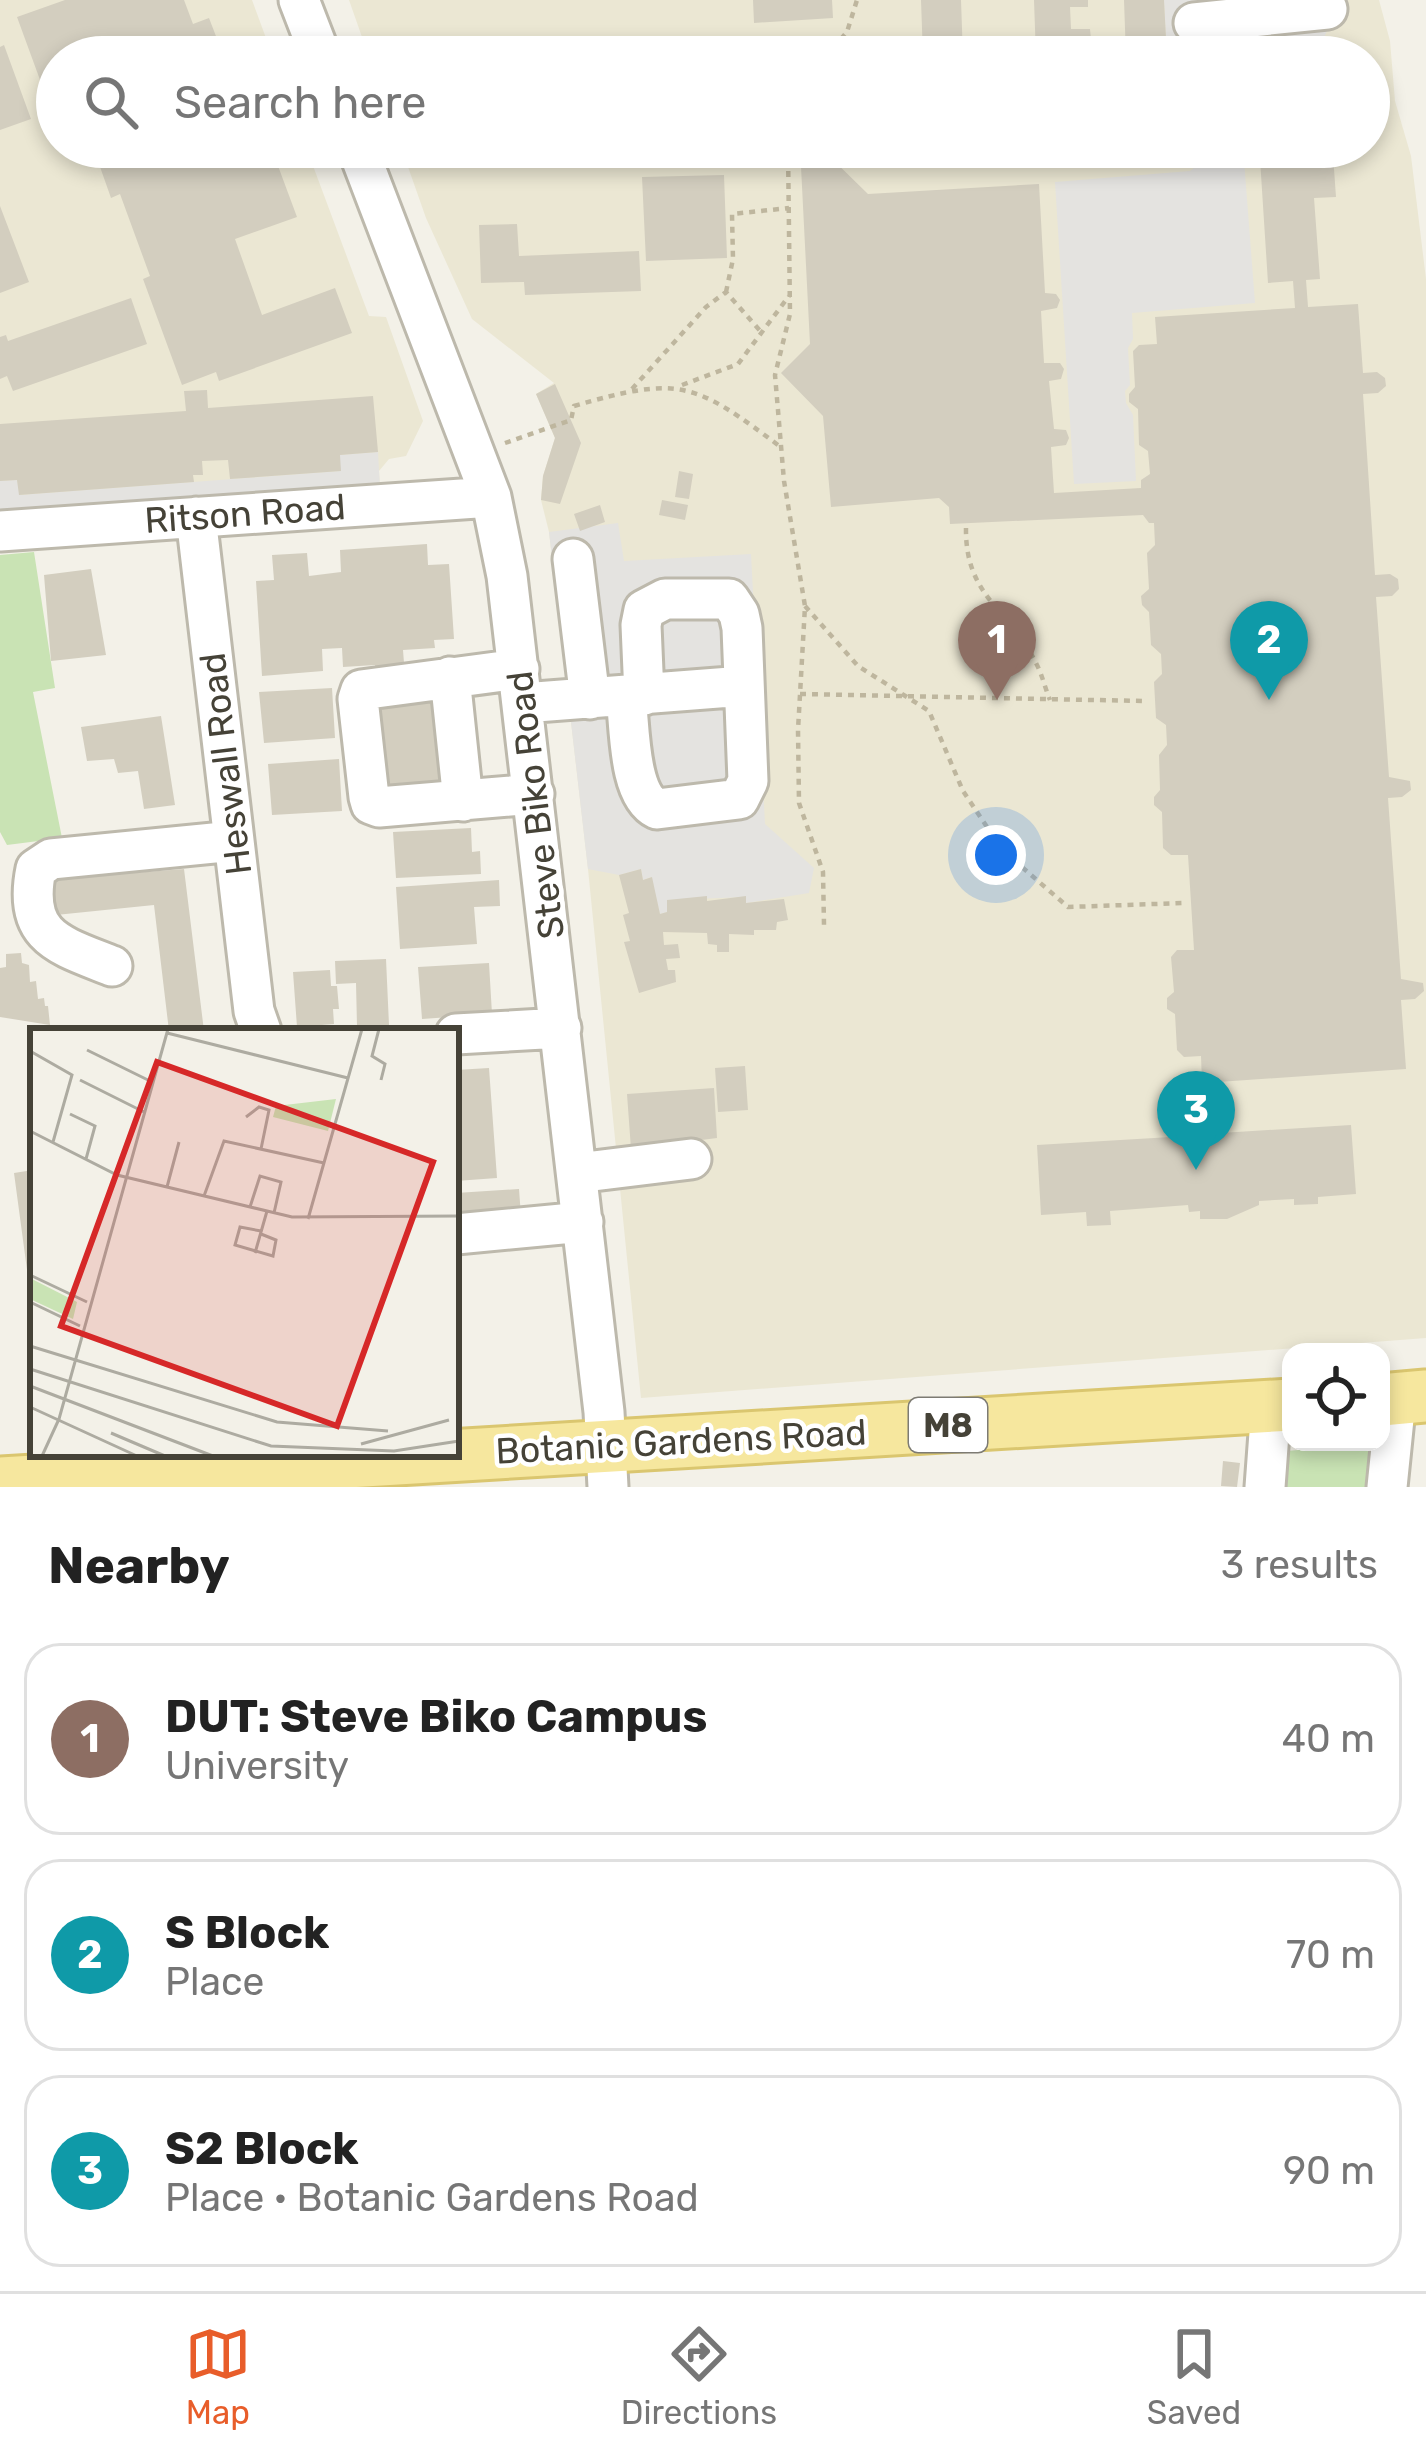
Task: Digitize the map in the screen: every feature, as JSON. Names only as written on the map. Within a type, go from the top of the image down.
[{"type":"main road","name":"Botanic Gardens Road","points":[[0,1483],[607,1466],[1281,1406]]},
{"type":"street","points":[[299,0],[313,36]]},
{"type":"street","points":[[1194,23],[1327,8]]},
{"type":"street","name":"Steve Biko Road","points":[[364,168],[491,497],[507,576],[607,1466]]},
{"type":"street","name":"Ritson Road","points":[[0,531],[491,497]]},
{"type":"street","name":"Heswall Road","points":[[196,517],[257,1021]]},
{"type":"street","points":[[573,559],[620,697],[639,793],[657,809],[735,801],[743,794],[748,781],[742,628],[735,606],[722,596],[650,604],[642,615],[620,697]]},
{"type":"street","points":[[450,677],[463,800]]},
{"type":"street","points":[[534,794],[371,804],[358,699],[364,688],[450,677],[620,697],[744,686]]},
{"type":"street","points":[[112,966],[54,943],[39,924],[32,888],[36,869],[51,859],[234,841]]},
{"type":"street","points":[[459,1034],[561,1028]]},
{"type":"street","points":[[577,1173],[691,1159]]},
{"type":"street","points":[[459,1234],[583,1222]]},
{"type":"street","points":[[1387,1487],[1401,1398]]},
{"type":"street","points":[[1265,1487],[1281,1406]]},
{"type":"path","points":[[843,36],[857,0]]},
{"type":"path","points":[[788,168],[790,314],[775,375],[805,606],[799,803],[820,858],[824,925]]},
{"type":"path","points":[[632,389],[706,307],[726,292],[733,259],[732,214],[788,208]]},
{"type":"path","points":[[726,292],[763,334]]},
{"type":"path","points":[[474,452],[571,420],[574,406],[632,389],[677,387],[738,364],[790,296]]},
{"type":"path","points":[[677,387],[725,405],[782,448]]},
{"type":"path","points":[[966,528],[965,556],[974,580],[1036,662],[1050,700]]},
{"type":"path","points":[[805,606],[858,666],[929,711],[963,791],[991,832],[1022,868],[1068,907],[1184,903]]},
{"type":"path","points":[[800,694],[1143,701]]},
{"type":"shaded area","points":[[0,0],[252,0],[265,36],[36,36],[36,168],[314,168],[369,316],[386,317],[423,421],[406,456],[389,459],[379,471],[380,488],[0,515]]},
{"type":"shaded area","points":[[349,0],[1379,0],[1389,36],[362,36]]},
{"type":"shaded area","points":[[1164,0],[1336,0],[1325,36],[1166,36]]},
{"type":"shaded area","points":[[1390,41],[1395,101],[1411,156],[1426,279],[1426,1338],[1282,1343],[1282,1349],[641,1398],[588,869],[549,532],[541,500],[555,438],[536,394],[554,383],[472,319],[408,168],[1390,168]]},
{"type":"shaded area","points":[[1245,168],[1255,303],[1132,313],[1130,385],[1125,391],[1133,415],[1136,481],[1074,484],[1055,182]]},
{"type":"shaded area","points":[[378,452],[380,488],[0,515],[0,481],[17,480],[20,495],[340,471],[340,455]]},
{"type":"shaded area","points":[[618,523],[624,561],[751,554],[765,824],[814,868],[809,893],[746,903],[746,897],[667,900],[667,912],[660,914],[651,877],[643,880],[641,869],[619,875],[588,869],[549,532]]},
{"type":"green space","points":[[34,552],[55,688],[33,692],[62,838],[7,845],[0,832],[0,555]]},
{"type":"green space","points":[[1286,1451],[1377,1451],[1376,1487],[1282,1487]]},
{"type":"building","points":[[65,0],[184,0],[193,24],[209,18],[216,36],[36,36],[36,69],[17,17]]},
{"type":"building","points":[[753,0],[832,0],[833,18],[754,23]]},
{"type":"building","points":[[921,0],[961,0],[962,36],[922,36]]},
{"type":"building","points":[[1034,0],[1088,0],[1088,7],[1070,7],[1071,29],[1090,29],[1091,36],[1035,36]]},
{"type":"building","points":[[1124,0],[1164,0],[1166,36],[1125,36]]},
{"type":"building","points":[[4,45],[31,119],[0,130],[0,47]]},
{"type":"building","points":[[100,168],[279,168],[297,217],[235,239],[262,315],[335,288],[352,333],[219,381],[216,372],[182,385],[143,279],[150,276],[120,194],[111,198]]},
{"type":"building","points":[[801,168],[841,168],[868,194],[1039,184],[1045,293],[1056,294],[1060,300],[1057,308],[1041,311],[1044,363],[1060,363],[1064,369],[1061,379],[1049,381],[1054,429],[1066,430],[1069,438],[1066,445],[1051,447],[1054,493],[1141,488],[1141,480],[1150,474],[1148,451],[1139,445],[1138,409],[1129,402],[1135,387],[1133,351],[1139,345],[1157,344],[1155,317],[1295,308],[1293,281],[1268,283],[1261,168],[1334,168],[1336,197],[1314,198],[1320,279],[1306,280],[1308,307],[1358,304],[1363,373],[1377,372],[1385,378],[1386,386],[1378,393],[1363,394],[1375,575],[1390,574],[1398,579],[1399,589],[1392,596],[1376,597],[1389,777],[1410,781],[1411,790],[1402,797],[1388,798],[1401,979],[1423,983],[1424,991],[1415,999],[1401,1000],[1406,1069],[1218,1082],[1221,1133],[1351,1125],[1356,1194],[1318,1197],[1318,1204],[1294,1205],[1294,1199],[1259,1201],[1227,1219],[1200,1219],[1200,1211],[1189,1212],[1188,1205],[1110,1211],[1111,1225],[1087,1226],[1086,1212],[1041,1215],[1037,1145],[1204,1135],[1201,1056],[1184,1057],[1177,1050],[1175,1014],[1167,1009],[1167,998],[1174,992],[1171,957],[1177,950],[1194,950],[1188,855],[1171,855],[1163,848],[1162,812],[1154,805],[1160,790],[1159,755],[1167,745],[1166,725],[1156,718],[1154,682],[1162,674],[1161,654],[1151,645],[1149,612],[1141,596],[1149,589],[1147,553],[1155,545],[1154,523],[1143,515],[950,524],[949,507],[939,498],[831,507],[823,416],[781,373],[810,344]]},
{"type":"building","points":[[724,175],[727,258],[646,261],[642,177]]},
{"type":"building","points":[[0,206],[29,282],[0,293]]},
{"type":"building","points":[[517,224],[519,256],[639,251],[641,291],[525,295],[524,282],[481,283],[479,225]]},
{"type":"building","points":[[131,298],[147,344],[13,391],[7,376],[0,379],[0,337],[6,335],[8,341]]},
{"type":"building","points":[[555,384],[581,443],[560,504],[541,500],[555,438],[536,394]]},
{"type":"building","points":[[207,390],[208,408],[373,396],[378,452],[340,455],[341,471],[230,479],[228,460],[202,461],[203,475],[193,475],[194,482],[19,495],[17,480],[0,481],[0,424],[186,411],[184,391]]},
{"type":"building","points":[[679,471],[693,474],[689,499],[675,497]]},
{"type":"building","points":[[662,500],[688,505],[685,520],[659,515]]},
{"type":"building","points":[[600,505],[605,522],[580,531],[574,514]]},
{"type":"building","points":[[427,544],[428,565],[449,564],[454,639],[434,640],[435,648],[403,650],[404,663],[392,664],[392,674],[376,675],[375,665],[343,667],[342,648],[322,649],[323,671],[262,676],[256,581],[274,580],[272,555],[307,553],[309,576],[341,572],[340,550]]},
{"type":"building","points":[[91,569],[106,655],[51,661],[44,575]]},
{"type":"building","points":[[435,686],[448,794],[377,802],[365,693]]},
{"type":"building","points":[[332,688],[335,738],[264,743],[259,692]]},
{"type":"building","points":[[161,716],[175,805],[144,809],[138,771],[118,773],[114,759],[87,761],[81,727]]},
{"type":"building","points":[[339,759],[342,811],[272,815],[268,764]]},
{"type":"building","points":[[471,828],[472,852],[480,851],[481,874],[396,878],[393,832]]},
{"type":"building","points":[[184,869],[204,1028],[169,1028],[154,905],[46,916],[42,880]]},
{"type":"building","points":[[641,869],[643,880],[652,877],[660,914],[667,912],[667,900],[746,896],[746,903],[784,899],[788,920],[777,922],[776,930],[729,934],[729,952],[717,952],[717,945],[708,944],[707,933],[663,932],[664,945],[678,944],[680,958],[666,959],[668,970],[675,970],[676,982],[639,993],[624,942],[630,941],[623,915],[629,913],[619,875]]},
{"type":"building","points":[[499,880],[500,906],[474,907],[477,944],[400,949],[396,887]]},
{"type":"building","points":[[21,953],[22,963],[29,965],[30,982],[36,981],[38,999],[44,998],[48,1006],[50,1025],[0,1017],[0,968],[6,967],[6,954]]},
{"type":"building","points":[[386,959],[389,1025],[357,1026],[356,983],[336,984],[335,961]]},
{"type":"building","points":[[489,963],[492,1014],[422,1019],[418,967]]},
{"type":"building","points":[[330,970],[339,1009],[333,1009],[334,1024],[297,1027],[293,972]]},
{"type":"building","points":[[745,1066],[748,1110],[718,1112],[715,1068]]},
{"type":"building","points":[[489,1068],[497,1178],[459,1181],[459,1070]]},
{"type":"building","points":[[714,1088],[717,1138],[631,1149],[627,1094]]},
{"type":"building","points":[[30,1170],[30,1292],[14,1173]]},
{"type":"building","points":[[519,1189],[521,1216],[459,1220],[459,1193]]},
{"type":"building","points":[[1223,1461],[1240,1463],[1237,1487],[1221,1486]]},
{"type":"place","name":"DUT: Steve Biko Campus","points":[[997,700]]},
{"type":"place","name":"S Block","points":[[1269,700]]},
{"type":"place","name":"S2 Block","points":[[1196,1170]]}]
